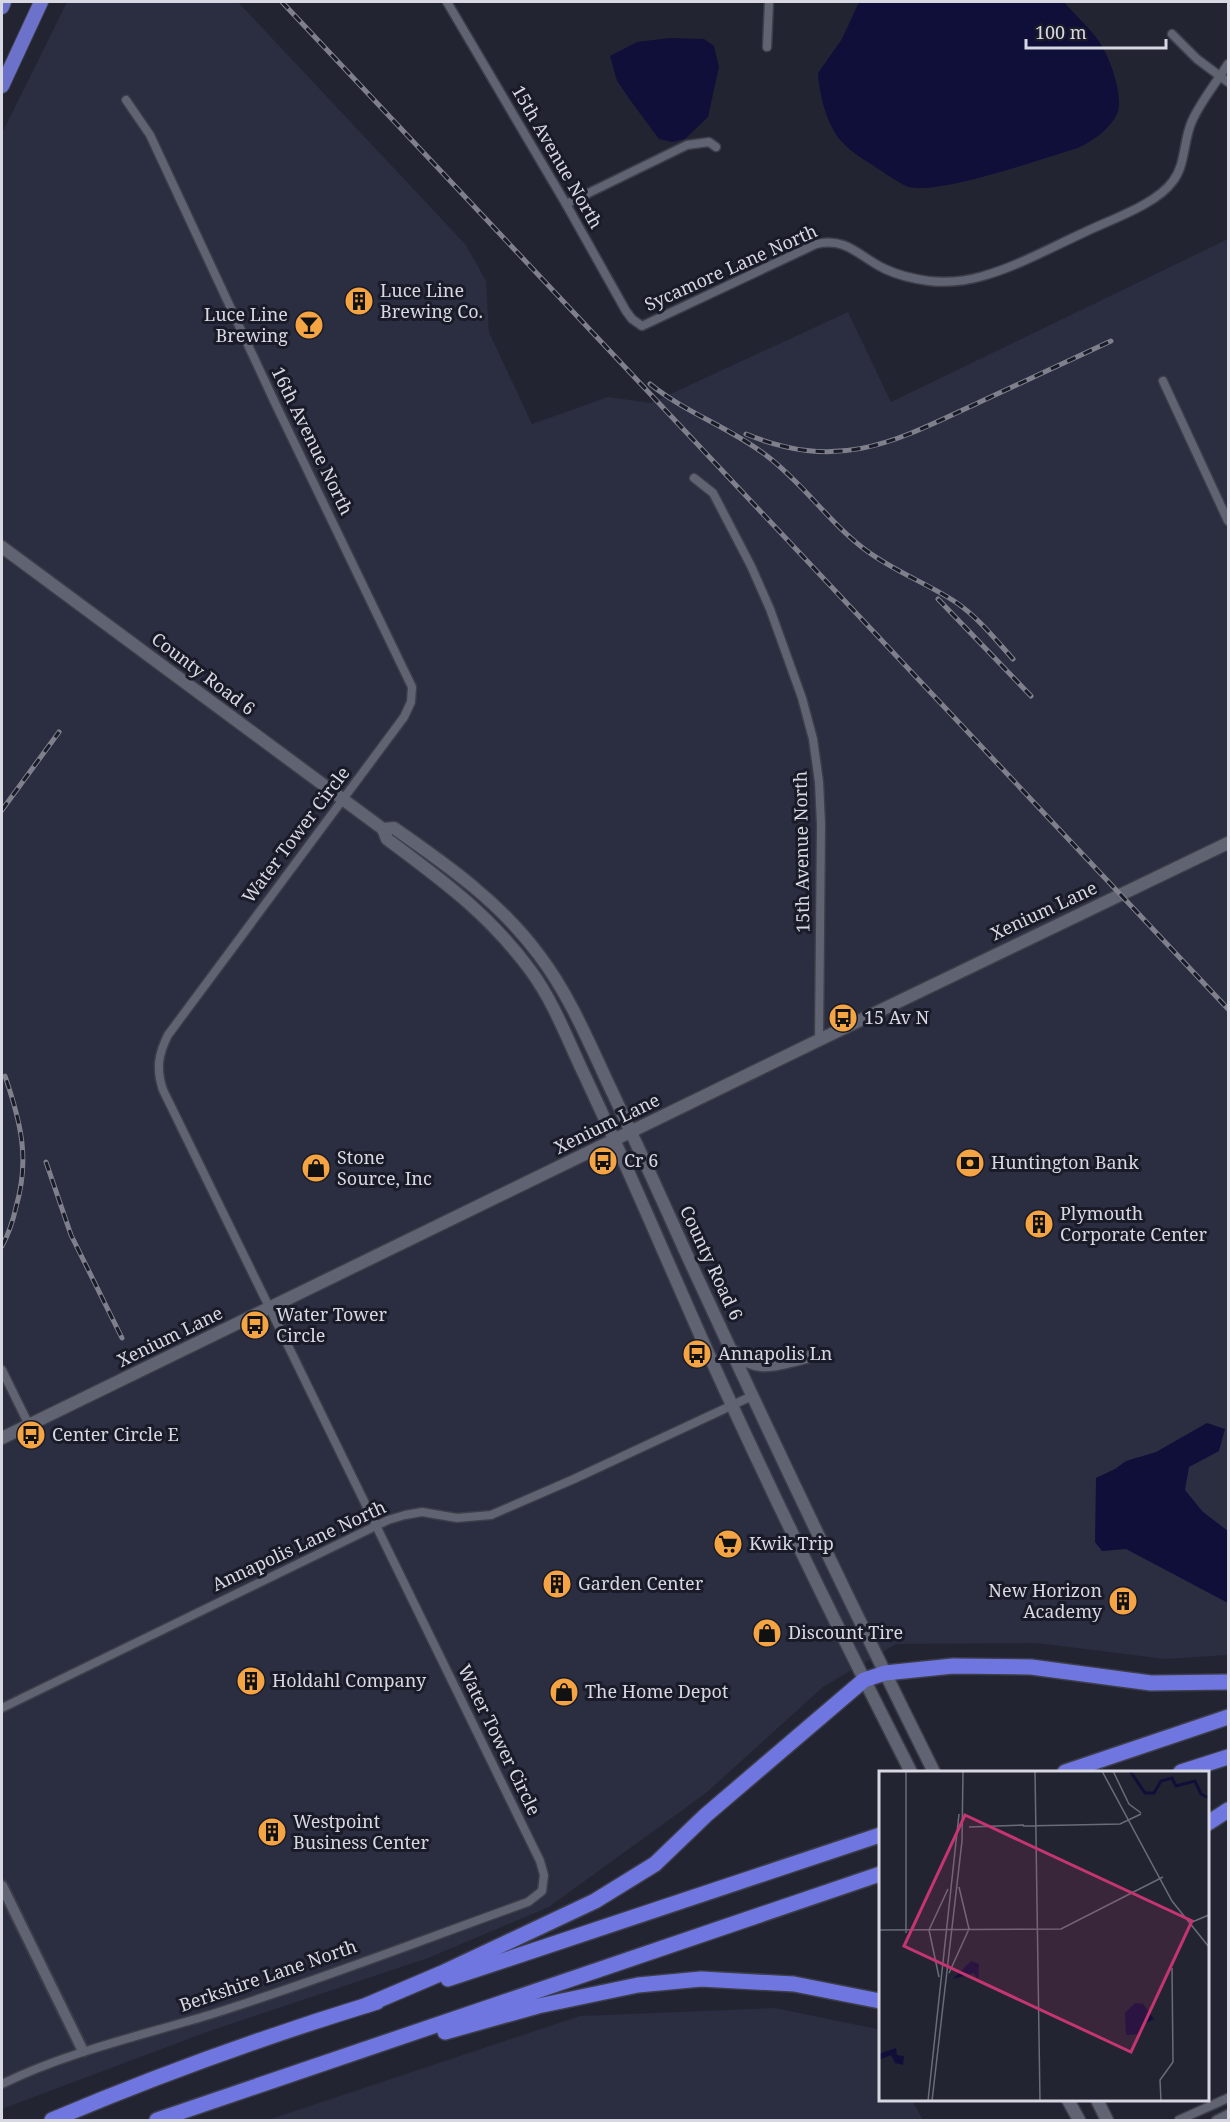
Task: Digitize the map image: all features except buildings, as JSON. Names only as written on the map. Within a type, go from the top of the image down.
[{"type":"highway","points":[[2,7],[4,2]]},
{"type":"highway","points":[[20,45],[32,2]]},
{"type":"highway","points":[[2,86],[41,2]]},
{"type":"highway","points":[[367,2005],[442,1973],[595,1901],[655,1864],[706,1815],[864,1680],[885,1674],[953,1666],[1031,1667],[1152,1683],[1228,1682]]},
{"type":"highway","points":[[1071,1771],[1228,1718]]},
{"type":"highway","points":[[1187,1771],[1228,1757]]},
{"type":"highway","points":[[1209,1822],[1228,1810]]},
{"type":"highway","points":[[52,2121],[125,2089],[213,2056],[879,1835]]},
{"type":"highway","points":[[157,2121],[879,1874]]},
{"type":"highway","points":[[401,2037],[430,2036],[538,2006],[638,1985],[701,1979],[794,1984],[879,2001]]},
{"type":"main road","name":"County Road 6","points":[[2,547],[383,829],[387,839],[459,892],[483,915],[508,941],[533,973],[553,1009],[615,1140],[731,1406],[910,1771]]},
{"type":"main road","name":"County Road 6","points":[[383,829],[394,828],[488,898],[516,926],[564,992],[752,1396],[933,1771]]},
{"type":"main road","name":"Xenium Lane","points":[[2,1438],[1228,843]]},
{"type":"main road","points":[[730,1349],[747,1362],[759,1366],[807,1357]]},
{"type":"main road","points":[[1069,2101],[1079,2121]]},
{"type":"main road","points":[[1097,2101],[1107,2121]]},
{"type":"street","name":"15th Avenue North","points":[[447,2],[626,311],[642,326]]},
{"type":"street","points":[[767,47],[769,2]]},
{"type":"street","points":[[1172,34],[1197,59],[1224,79]]},
{"type":"street","name":"Sycamore Lane North","points":[[642,326],[816,244],[828,242],[837,242],[846,246],[886,269],[908,278],[933,281],[958,281],[983,276],[1015,264],[1146,202],[1172,183],[1181,169],[1191,123],[1224,79],[1228,64]]},
{"type":"street","name":"16th Avenue North","points":[[126,100],[150,135],[279,412],[412,687],[411,702]]},
{"type":"street","points":[[566,204],[687,145],[710,142],[716,147]]},
{"type":"street","points":[[1163,381],[1228,521]]},
{"type":"street","name":"15th Avenue North","points":[[694,478],[713,493],[751,566],[770,609],[802,698],[813,739],[819,782],[821,824],[819,1040]]},
{"type":"street","name":"Water Tower Circle","points":[[411,702],[404,717],[168,1035],[161,1049],[158,1077],[540,1861],[544,1875],[542,1892]]},
{"type":"street","points":[[2,1370],[29,1425]]},
{"type":"street","name":"Annapolis Lane North","points":[[2,1708],[376,1526],[405,1515],[422,1512],[457,1518],[491,1515],[752,1396]]},
{"type":"street","points":[[2,1886],[83,2051]]},
{"type":"street","name":"Berkshire Lane North","points":[[2,2084],[83,2051],[210,2014],[390,1952],[528,1902],[542,1892]]},
{"type":"street","points":[[1179,2121],[1228,2098]]},
{"type":"street","points":[[1216,2121],[1228,2114]]},
{"type":"shaded area","points":[[67,2],[238,2],[466,245],[486,281],[489,332],[532,424],[608,397],[651,403],[848,312],[891,402],[1228,239],[1228,1655],[1165,1659],[1036,1643],[896,1644],[823,1687],[706,1793],[549,1907],[428,1958],[207,2032],[2,2109],[2,133]]},
{"type":"shaded area","points":[[859,2],[1064,2],[1094,35],[1106,55],[1119,94],[1118,111],[1112,123],[1102,133],[1078,148],[967,181],[943,186],[909,187],[863,159],[844,144],[832,127],[822,99],[818,73],[842,39]]},
{"type":"shaded area","points":[[670,38],[704,39],[714,46],[719,67],[708,117],[685,139],[672,142],[659,139],[633,104],[617,81],[610,56],[637,42]]},
{"type":"shaded area","points":[[1207,1423],[1225,1429],[1219,1451],[1189,1467],[1185,1490],[1203,1512],[1228,1531],[1228,1603],[1126,1549],[1102,1551],[1095,1542],[1096,1478],[1126,1461],[1156,1452]]},
{"type":"shaded area","points":[[775,2008],[877,2029],[879,2034],[879,2101],[913,2101],[923,2120],[268,2120],[580,2016]]},
{"type":"railway","points":[[282,2],[1228,1009]]},
{"type":"railway","points":[[746,434],[780,445],[811,451],[840,451],[867,447],[922,429],[1111,341]]},
{"type":"railway","points":[[650,384],[678,404],[739,437],[767,456],[867,551],[962,607],[1013,659]]},
{"type":"railway","points":[[938,599],[1031,696]]},
{"type":"railway","points":[[2,810],[59,732]]},
{"type":"railway","points":[[2,1246],[12,1223],[20,1190],[23,1157],[19,1125],[5,1076]]},
{"type":"railway","points":[[46,1162],[71,1235],[122,1338]]},
{"type":"place","name":"Luce Line Brewing Co.","points":[[359,301]]},
{"type":"place","name":"Luce Line Brewing","points":[[309,325]]},
{"type":"place","name":"15 Av N","points":[[843,1018]]},
{"type":"place","name":"Cr 6","points":[[603,1161]]},
{"type":"place","name":"Huntington Bank","points":[[970,1163]]},
{"type":"place","name":"Stone Source, Inc","points":[[316,1168]]},
{"type":"place","name":"Plymouth Corporate Center","points":[[1039,1224]]},
{"type":"place","name":"Water Tower Circle","points":[[255,1325]]},
{"type":"place","name":"Annapolis Ln","points":[[697,1354]]},
{"type":"place","name":"Center Circle E","points":[[31,1435]]},
{"type":"place","name":"Kwik Trip","points":[[728,1544]]},
{"type":"place","name":"Garden Center","points":[[557,1584]]},
{"type":"place","name":"New Horizon Academy","points":[[1123,1601]]},
{"type":"place","name":"Discount Tire","points":[[767,1633]]},
{"type":"place","name":"Holdahl Company","points":[[251,1681]]},
{"type":"place","name":"The Home Depot","points":[[564,1692]]},
{"type":"place","name":"Westpoint Business Center","points":[[272,1832]]}]
